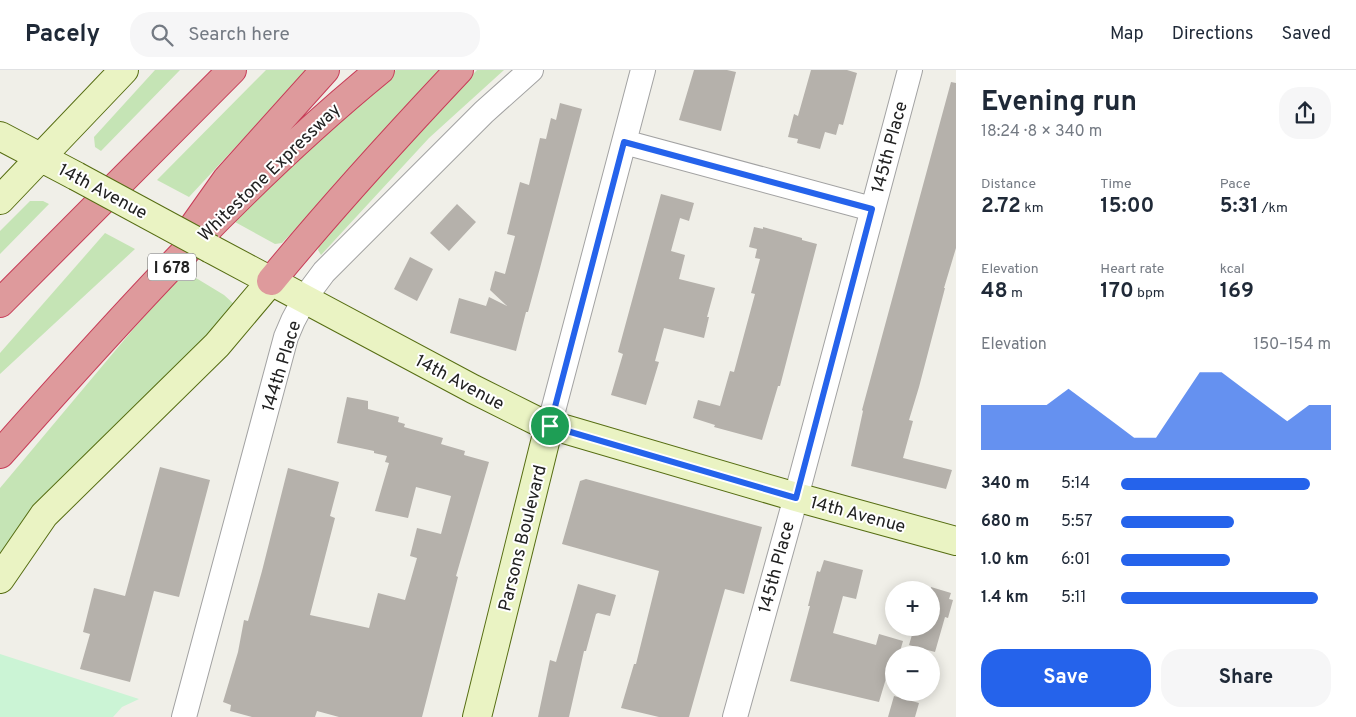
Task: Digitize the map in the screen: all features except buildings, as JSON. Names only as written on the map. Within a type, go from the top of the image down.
[{"type":"highway","points":[[0,303],[232,70]]},
{"type":"highway","points":[[144,296],[228,178],[326,70]]},
{"type":"highway","name":"Whitestone Expressway","points":[[0,454],[188,250],[301,139],[380,70]]},
{"type":"highway","points":[[271,281],[322,219],[398,134],[460,70]]},
{"type":"main road","points":[[0,200],[124,70]]},
{"type":"main road","name":"14th Avenue","points":[[0,136],[525,416],[550,426],[796,498],[956,541]]},
{"type":"main road","points":[[0,579],[44,515],[217,346],[271,281]]},
{"type":"main road","name":"Parsons Boulevard","points":[[477,717],[550,426]]},
{"type":"street","name":"144th Place","points":[[184,717],[286,337],[294,318],[324,272],[484,112],[531,70]]},
{"type":"street","name":"Parsons Boulevard","points":[[550,426],[643,70]]},
{"type":"street","name":"145th Place","points":[[735,717],[796,498],[910,70]]},
{"type":"street","points":[[624,142],[872,209]]},
{"type":"green space","points":[[155,70],[180,70],[101,151],[95,147],[94,137]]},
{"type":"green space","points":[[266,70],[307,70],[189,197],[157,180]]},
{"type":"green space","points":[[396,70],[442,70],[356,166],[282,243],[275,244],[235,222],[316,138]]},
{"type":"green space","points":[[477,70],[504,70],[429,138],[321,255],[318,250],[321,239]]},
{"type":"green space","points":[[30,201],[43,201],[49,204],[0,254],[0,231]]},
{"type":"green space","points":[[105,233],[135,249],[0,374],[0,353]]},
{"type":"green space","points":[[186,276],[193,280],[196,278],[224,295],[234,304],[0,566],[0,488],[135,327],[179,278]]},
{"type":"green space","points":[[0,654],[139,699],[122,707],[113,717],[0,717]]},
{"type":"route","points":[[624,142],[872,209],[796,498],[550,426],[624,142]]}]
